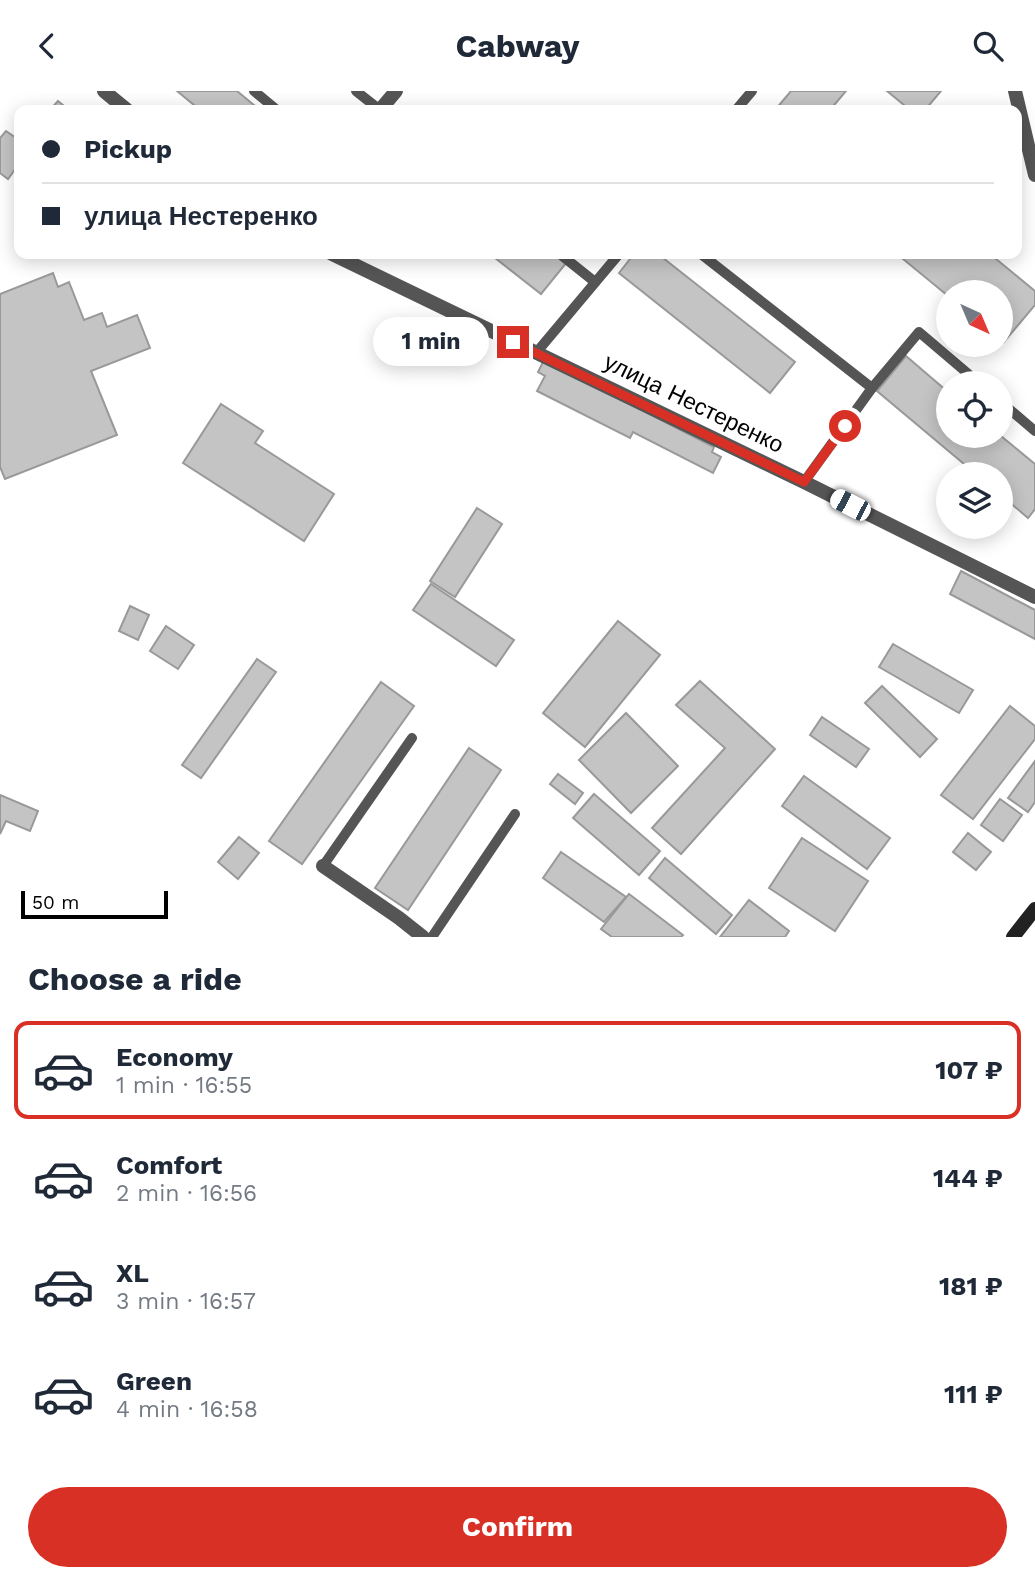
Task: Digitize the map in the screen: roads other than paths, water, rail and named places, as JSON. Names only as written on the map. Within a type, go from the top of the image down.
[{"type":"main road","points":[[1013,937],[1035,909]]},
{"type":"street","points":[[104,91],[121,105]]},
{"type":"street","points":[[384,105],[396,91]]},
{"type":"street","points":[[1022,120],[1035,175]]},
{"type":"street","name":"улица Нестеренко","points":[[342,259],[1035,597]]},
{"type":"street","points":[[323,866],[423,937]]},
{"type":"lane","points":[[254,91],[271,105]]},
{"type":"lane","points":[[356,91],[374,105]]},
{"type":"lane","points":[[740,105],[751,91]]},
{"type":"lane","points":[[566,259],[595,282]]},
{"type":"lane","points":[[536,353],[615,259]]},
{"type":"lane","points":[[707,259],[872,388]]},
{"type":"lane","points":[[804,482],[872,388],[919,332],[965,371]]},
{"type":"lane","points":[[1013,412],[1035,431]]},
{"type":"lane","points":[[323,866],[412,738]]},
{"type":"lane","points":[[432,937],[515,814]]}]
